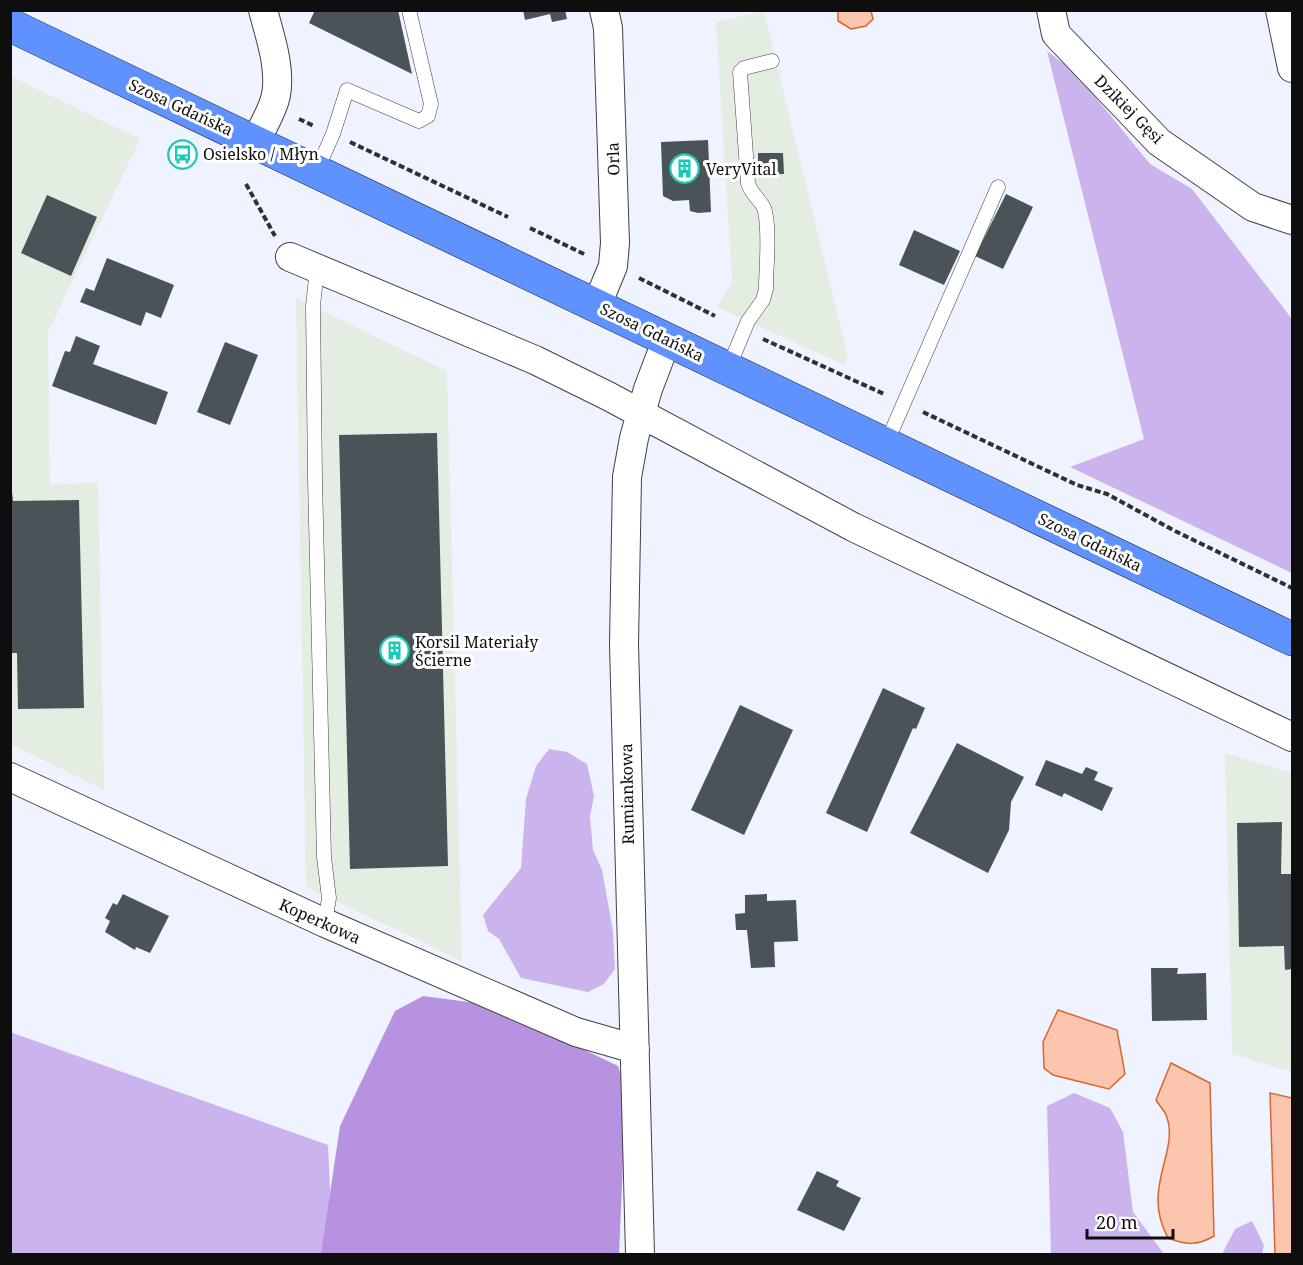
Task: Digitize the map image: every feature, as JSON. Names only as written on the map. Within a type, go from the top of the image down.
[{"type":"main road","name":"Szosa Gdańska","points":[[10,25],[1293,639]]},
{"type":"street","points":[[255,142],[272,106],[277,80],[276,65],[263,10]]},
{"type":"street","name":"Orla","points":[[597,305],[612,266],[615,243],[608,28],[604,10]]},
{"type":"street","name":"Dzikiej Gęsi","points":[[1051,10],[1056,34],[1159,142],[1253,207],[1293,220]]},
{"type":"street","points":[[1280,10],[1293,68]]},
{"type":"street","points":[[290,257],[535,360],[853,527],[1293,737]]},
{"type":"street","name":"Rumiankowa","points":[[640,1254],[624,644],[627,477],[640,414],[667,339]]},
{"type":"street","name":"Koperkowa","points":[[10,777],[325,923],[576,1032],[635,1049]]},
{"type":"lane","points":[[316,172],[333,134],[347,90],[419,121],[428,116],[431,104],[409,10]]},
{"type":"lane","points":[[728,369],[748,321],[764,300],[766,289],[765,216],[761,204],[752,194],[748,183],[740,72],[744,68],[772,61]]},
{"type":"lane","points":[[886,444],[998,187]]},
{"type":"lane","points":[[317,268],[314,306],[316,503],[324,857],[329,898],[325,923]]},
{"type":"path","points":[[297,118],[323,130]]},
{"type":"path","points":[[344,139],[508,217]]},
{"type":"path","points":[[246,184],[283,251],[290,257]]},
{"type":"path","points":[[530,228],[588,255]]},
{"type":"path","points":[[637,277],[715,316]]},
{"type":"path","points":[[757,336],[885,394]]},
{"type":"path","points":[[921,411],[1077,485],[1107,494],[1175,531],[1293,588]]},
{"type":"shaded area","points":[[764,11],[848,358],[844,365],[717,307],[732,282],[716,22]]},
{"type":"shaded area","points":[[838,11],[871,11],[873,19],[866,26],[851,29],[838,21]]},
{"type":"shaded area","points":[[1047,51],[1075,72],[1150,164],[1192,189],[1292,319],[1292,573],[1070,467],[1144,439]]},
{"type":"shaded area","points":[[10,76],[140,139],[48,332],[50,485],[98,482],[104,790],[11,744]]},
{"type":"shaded area","points":[[296,298],[447,371],[462,961],[306,887]]},
{"type":"shaded area","points":[[549,749],[567,752],[587,764],[594,796],[590,816],[593,850],[602,870],[613,931],[615,969],[604,984],[588,992],[521,978],[499,939],[488,931],[483,915],[521,868],[526,799],[536,766]]},
{"type":"shaded area","points":[[1225,753],[1292,773],[1292,1072],[1232,1054]]},
{"type":"shaded area","points":[[423,996],[491,1005],[618,1066],[626,1092],[619,1254],[321,1254],[340,1126],[395,1011]]},
{"type":"shaded area","points":[[1058,1010],[1117,1030],[1125,1074],[1109,1089],[1053,1075],[1044,1068],[1043,1042]]},
{"type":"shaded area","points":[[10,1032],[328,1145],[333,1254],[11,1254]]},
{"type":"shaded area","points":[[1171,1063],[1210,1083],[1214,1236],[1197,1243],[1180,1242],[1168,1238],[1160,1220],[1159,1186],[1169,1142],[1169,1129],[1166,1115],[1156,1100]]},
{"type":"shaded area","points":[[1074,1093],[1110,1108],[1123,1132],[1133,1212],[1164,1254],[1051,1254],[1047,1106]]},
{"type":"shaded area","points":[[1270,1093],[1292,1098],[1292,1254],[1275,1254]]},
{"type":"shaded area","points":[[1252,1221],[1264,1245],[1262,1254],[1222,1254],[1235,1229]]},
{"type":"building","points":[[315,10],[398,10],[412,74],[309,23]]},
{"type":"building","points":[[523,10],[565,10],[567,19],[552,22],[550,14],[525,20]]},
{"type":"building","name":"VeryVital","points":[[708,140],[711,212],[698,213],[690,211],[689,200],[673,201],[663,196],[661,142]]},
{"type":"building","points":[[758,153],[783,153],[784,174],[758,175]]},
{"type":"building","points":[[1006,194],[1033,207],[1003,269],[975,256]]},
{"type":"building","points":[[47,195],[97,217],[71,276],[21,253]]},
{"type":"building","points":[[914,230],[960,251],[944,285],[899,265]]},
{"type":"building","points":[[107,258],[174,285],[161,318],[146,312],[141,326],[80,302],[86,288],[94,291]]},
{"type":"building","points":[[76,336],[100,346],[93,364],[168,392],[156,425],[52,386],[65,351],[70,352]]},
{"type":"building","points":[[225,342],[258,355],[230,425],[197,412]]},
{"type":"building","name":"Korsil Materiały Ścierne","points":[[437,433],[448,866],[350,869],[339,435]]},
{"type":"building","points":[[10,474],[13,501],[79,500],[84,708],[18,709],[17,653],[10,653]]},
{"type":"building","points":[[883,688],[925,708],[916,729],[913,728],[867,832],[826,813]]},
{"type":"building","points":[[740,705],[793,730],[744,835],[691,810]]},
{"type":"building","points":[[957,743],[1024,777],[1011,802],[1009,830],[988,873],[910,833]]},
{"type":"building","points":[[1046,760],[1082,774],[1086,767],[1098,772],[1094,780],[1113,788],[1102,811],[1064,793],[1062,797],[1035,785]]},
{"type":"building","points":[[1282,822],[1281,874],[1292,874],[1292,969],[1285,970],[1284,946],[1239,947],[1237,823]]},
{"type":"building","points":[[123,894],[169,916],[150,953],[136,947],[135,950],[105,932],[110,921],[105,918],[113,903],[117,905]]},
{"type":"building","points":[[767,894],[767,901],[796,900],[798,941],[774,942],[775,967],[751,968],[747,930],[736,930],[735,914],[745,913],[745,895]]},
{"type":"building","points":[[1151,968],[1178,968],[1177,974],[1206,973],[1207,1020],[1152,1021]]},
{"type":"building","points":[[817,1171],[839,1181],[836,1186],[861,1198],[844,1231],[797,1210]]},
{"type":"place","name":"Osielsko / Młyn","points":[[182,154]]},
{"type":"place","name":"VeryVital","points":[[685,169]]},
{"type":"place","name":"Korsil Materiały Ścierne","points":[[394,651]]}]
